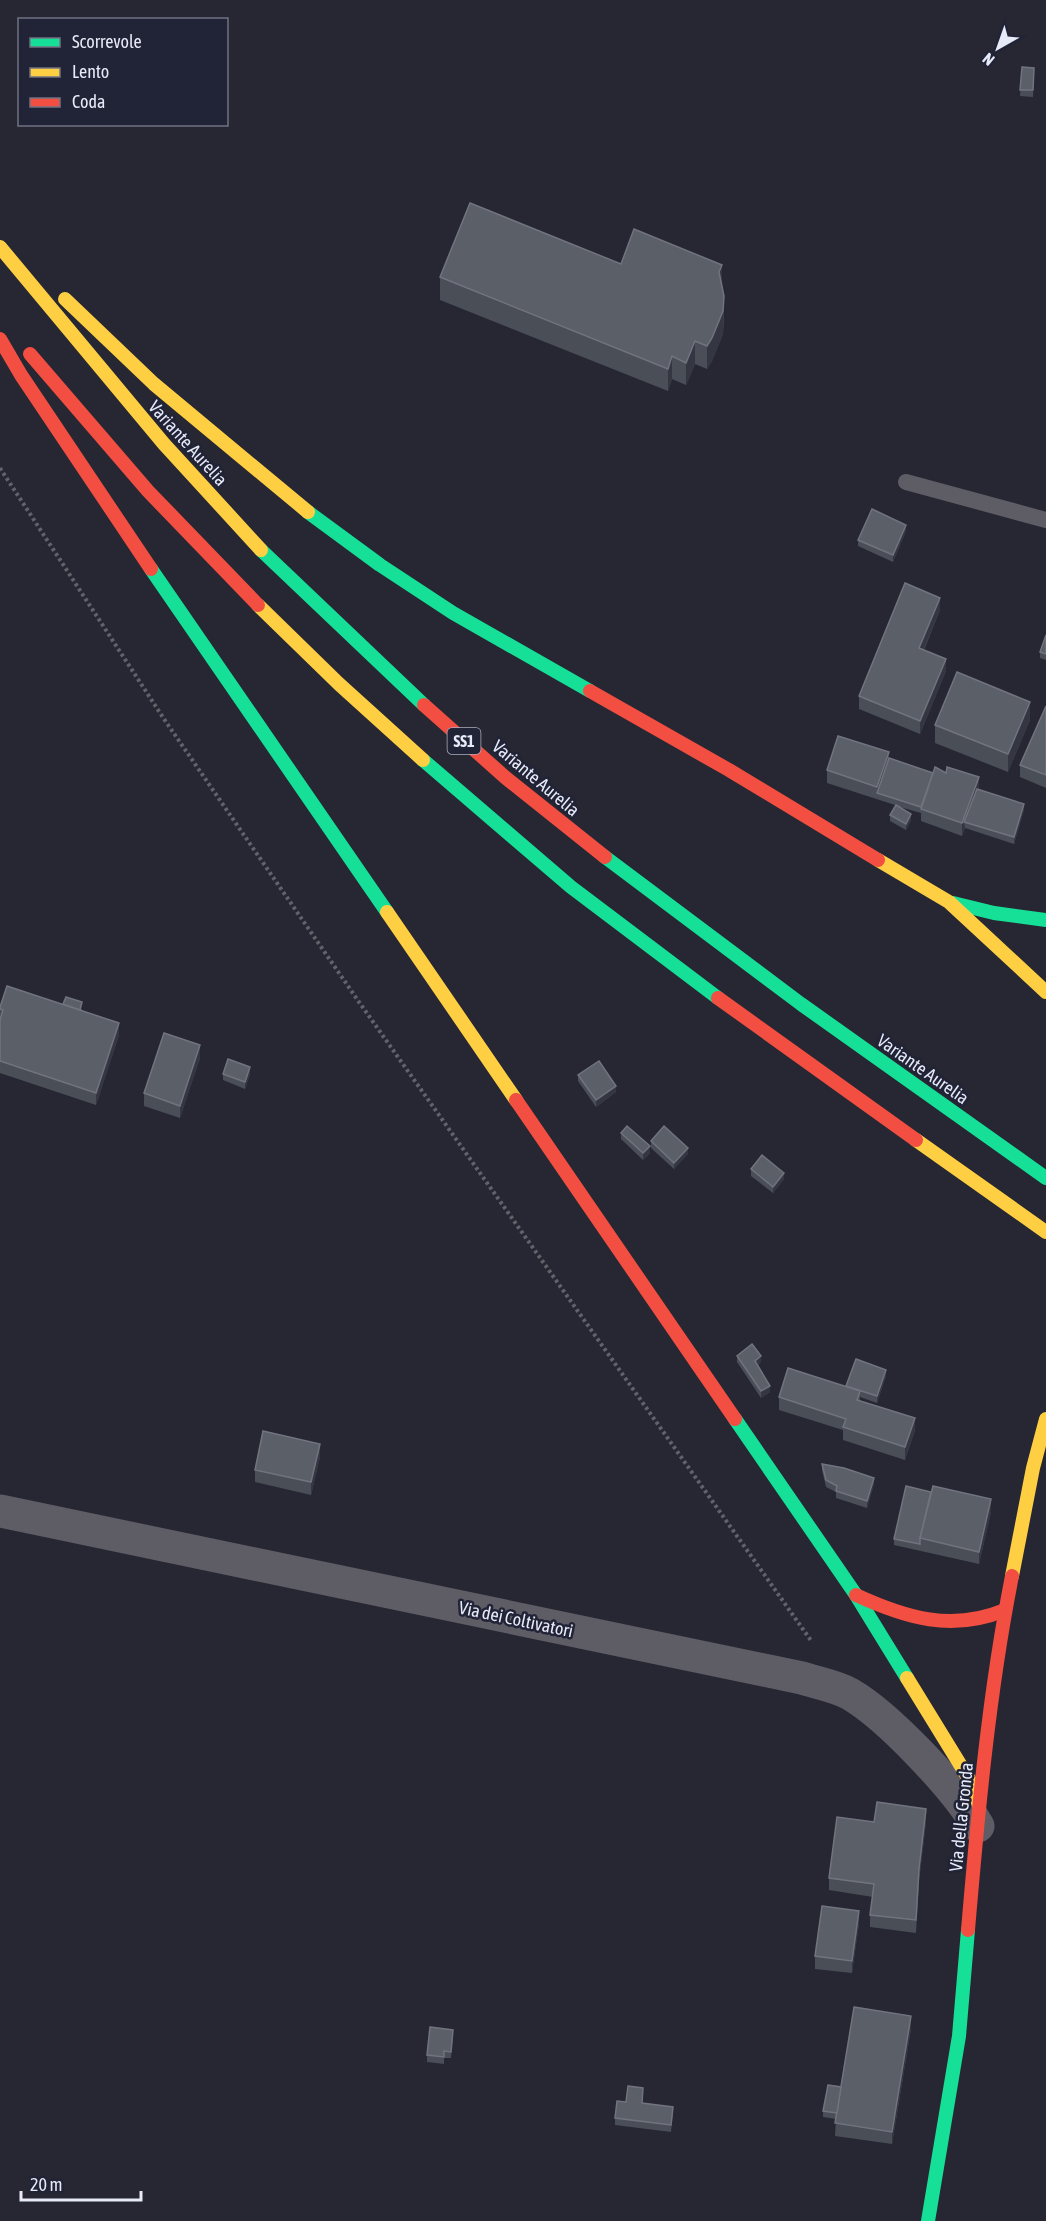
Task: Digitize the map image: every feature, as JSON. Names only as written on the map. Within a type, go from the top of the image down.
[{"type":"main road","points":[[0,237],[197,422],[297,504],[380,565],[453,613],[729,770],[949,902],[1046,992]]},
{"type":"main road","name":"Variante Aurelia","points":[[0,247],[110,382],[267,556],[486,761],[587,843],[713,940],[842,1035],[1046,1178]]},
{"type":"main road","points":[[0,339],[21,375],[132,540],[856,1595],[969,1779],[978,1816]]},
{"type":"main road","name":"SS1","points":[[22,344],[156,498],[231,578],[300,647],[544,866],[691,978],[1046,1232]]},
{"type":"main road","points":[[949,902],[1004,915],[1046,920]]},
{"type":"main road","name":"Via della Gronda","points":[[928,2221],[959,2036],[978,1816],[1005,1610],[1033,1467],[1046,1419]]},
{"type":"main road","points":[[856,1595],[891,1611],[958,1623],[989,1618],[1005,1610]]},
{"type":"street","name":"Via dei Coltivatori","points":[[0,1511],[802,1678],[847,1692],[876,1712],[923,1758],[967,1808],[978,1816]]},
{"type":"lane","points":[[906,482],[1046,520]]},
{"type":"path","points":[[0,468],[164,719],[359,1002],[847,1692]]},
{"type":"building","points":[[1022,67],[1034,68],[1033,90],[1020,90]]},
{"type":"building","points":[[470,203],[621,264],[634,229],[722,265],[719,272],[724,296],[723,311],[712,338],[707,346],[695,341],[686,363],[672,356],[668,369],[440,277]]},
{"type":"building","points":[[872,509],[906,525],[893,555],[858,540]]},
{"type":"building","points":[[905,583],[940,598],[919,648],[946,659],[920,721],[859,696]]},
{"type":"building","points":[[1046,635],[1046,654],[1040,652]]},
{"type":"building","points":[[957,672],[1030,702],[1008,754],[935,725]]},
{"type":"building","points":[[1046,706],[1046,775],[1020,765]]},
{"type":"building","points":[[838,736],[889,752],[877,787],[827,770]]},
{"type":"building","points":[[889,758],[933,773],[921,807],[877,793]]},
{"type":"building","points":[[935,767],[946,773],[947,767],[979,777],[962,823],[921,809]]},
{"type":"building","points":[[977,789],[1024,804],[1014,837],[964,822]]},
{"type":"building","points":[[896,805],[911,814],[906,824],[890,815]]},
{"type":"building","points":[[7,986],[119,1023],[96,1093],[0,1061],[0,1020],[3,1010],[0,1007]]},
{"type":"building","points":[[66,997],[82,1002],[80,1010],[63,1004]]},
{"type":"building","points":[[164,1033],[200,1045],[180,1106],[144,1093]]},
{"type":"building","points":[[228,1059],[250,1067],[245,1082],[223,1074]]},
{"type":"building","points":[[599,1061],[616,1086],[596,1100],[578,1075]]},
{"type":"building","points":[[627,1126],[650,1146],[643,1153],[621,1133]]},
{"type":"building","points":[[664,1126],[688,1148],[674,1163],[651,1141]]},
{"type":"building","points":[[762,1155],[784,1173],[773,1187],[751,1169]]},
{"type":"building","points":[[752,1344],[761,1356],[755,1361],[770,1386],[761,1391],[737,1356]]},
{"type":"building","points":[[856,1359],[886,1370],[877,1396],[846,1386]]},
{"type":"building","points":[[788,1368],[860,1391],[857,1400],[915,1418],[905,1447],[843,1427],[846,1419],[779,1397]]},
{"type":"building","points":[[263,1431],[320,1444],[311,1482],[255,1470]]},
{"type":"building","points":[[822,1464],[844,1468],[874,1478],[867,1501],[836,1491],[837,1486],[826,1480]]},
{"type":"building","points":[[906,1486],[931,1492],[920,1544],[894,1539]]},
{"type":"building","points":[[933,1486],[991,1499],[979,1552],[920,1538]]},
{"type":"building","points":[[877,1802],[926,1809],[916,1920],[870,1915],[874,1884],[829,1878],[837,1817],[874,1822]]},
{"type":"building","points":[[822,1906],[859,1911],[852,1961],[815,1956]]},
{"type":"building","points":[[854,2007],[911,2016],[892,2132],[835,2123]]},
{"type":"building","points":[[430,2027],[453,2030],[451,2052],[444,2051],[444,2057],[427,2055]]},
{"type":"building","points":[[828,2085],[841,2087],[837,2113],[823,2111]]},
{"type":"building","points":[[628,2086],[643,2088],[642,2103],[673,2107],[671,2125],[615,2118],[617,2101],[626,2102]]},
{"type":"traffic: fast","points":[[308,512],[380,565],[453,613],[590,691]]},
{"type":"traffic: fast","points":[[261,550],[424,705]]},
{"type":"traffic: fast","points":[[151,569],[387,912]]},
{"type":"traffic: fast","points":[[423,760],[571,887],[718,998]]},
{"type":"traffic: fast","points":[[605,857],[801,1004],[1046,1178]]},
{"type":"traffic: fast","points":[[953,903],[994,913],[1046,920]]},
{"type":"traffic: fast","points":[[735,1419],[856,1595],[907,1678]]},
{"type":"traffic: fast","points":[[928,2221],[959,2036],[968,1930]]},
{"type":"traffic: slow","points":[[0,247],[164,444],[261,550]]},
{"type":"traffic: slow","points":[[65,299],[154,384],[308,512]]},
{"type":"traffic: slow","points":[[258,605],[339,684],[423,760]]},
{"type":"traffic: slow","points":[[878,860],[949,902],[1046,992]]},
{"type":"traffic: slow","points":[[387,912],[516,1100]]},
{"type":"traffic: slow","points":[[916,1140],[1046,1232]]},
{"type":"traffic: slow","points":[[1012,1576],[1033,1468],[1046,1419]]},
{"type":"traffic: slow","points":[[907,1678],[969,1779],[979,1805]]},
{"type":"traffic: jam","points":[[0,339],[21,375],[151,569]]},
{"type":"traffic: jam","points":[[30,354],[148,491],[258,605]]},
{"type":"traffic: jam","points":[[590,691],[729,770],[878,860]]},
{"type":"traffic: jam","points":[[424,705],[506,778],[605,857]]},
{"type":"traffic: jam","points":[[718,998],[916,1140]]},
{"type":"traffic: jam","points":[[516,1100],[735,1419]]},
{"type":"traffic: jam","points":[[968,1930],[991,1708],[1012,1576]]},
{"type":"traffic: jam","points":[[856,1595],[911,1616],[948,1621],[985,1617],[1005,1610]]}]
